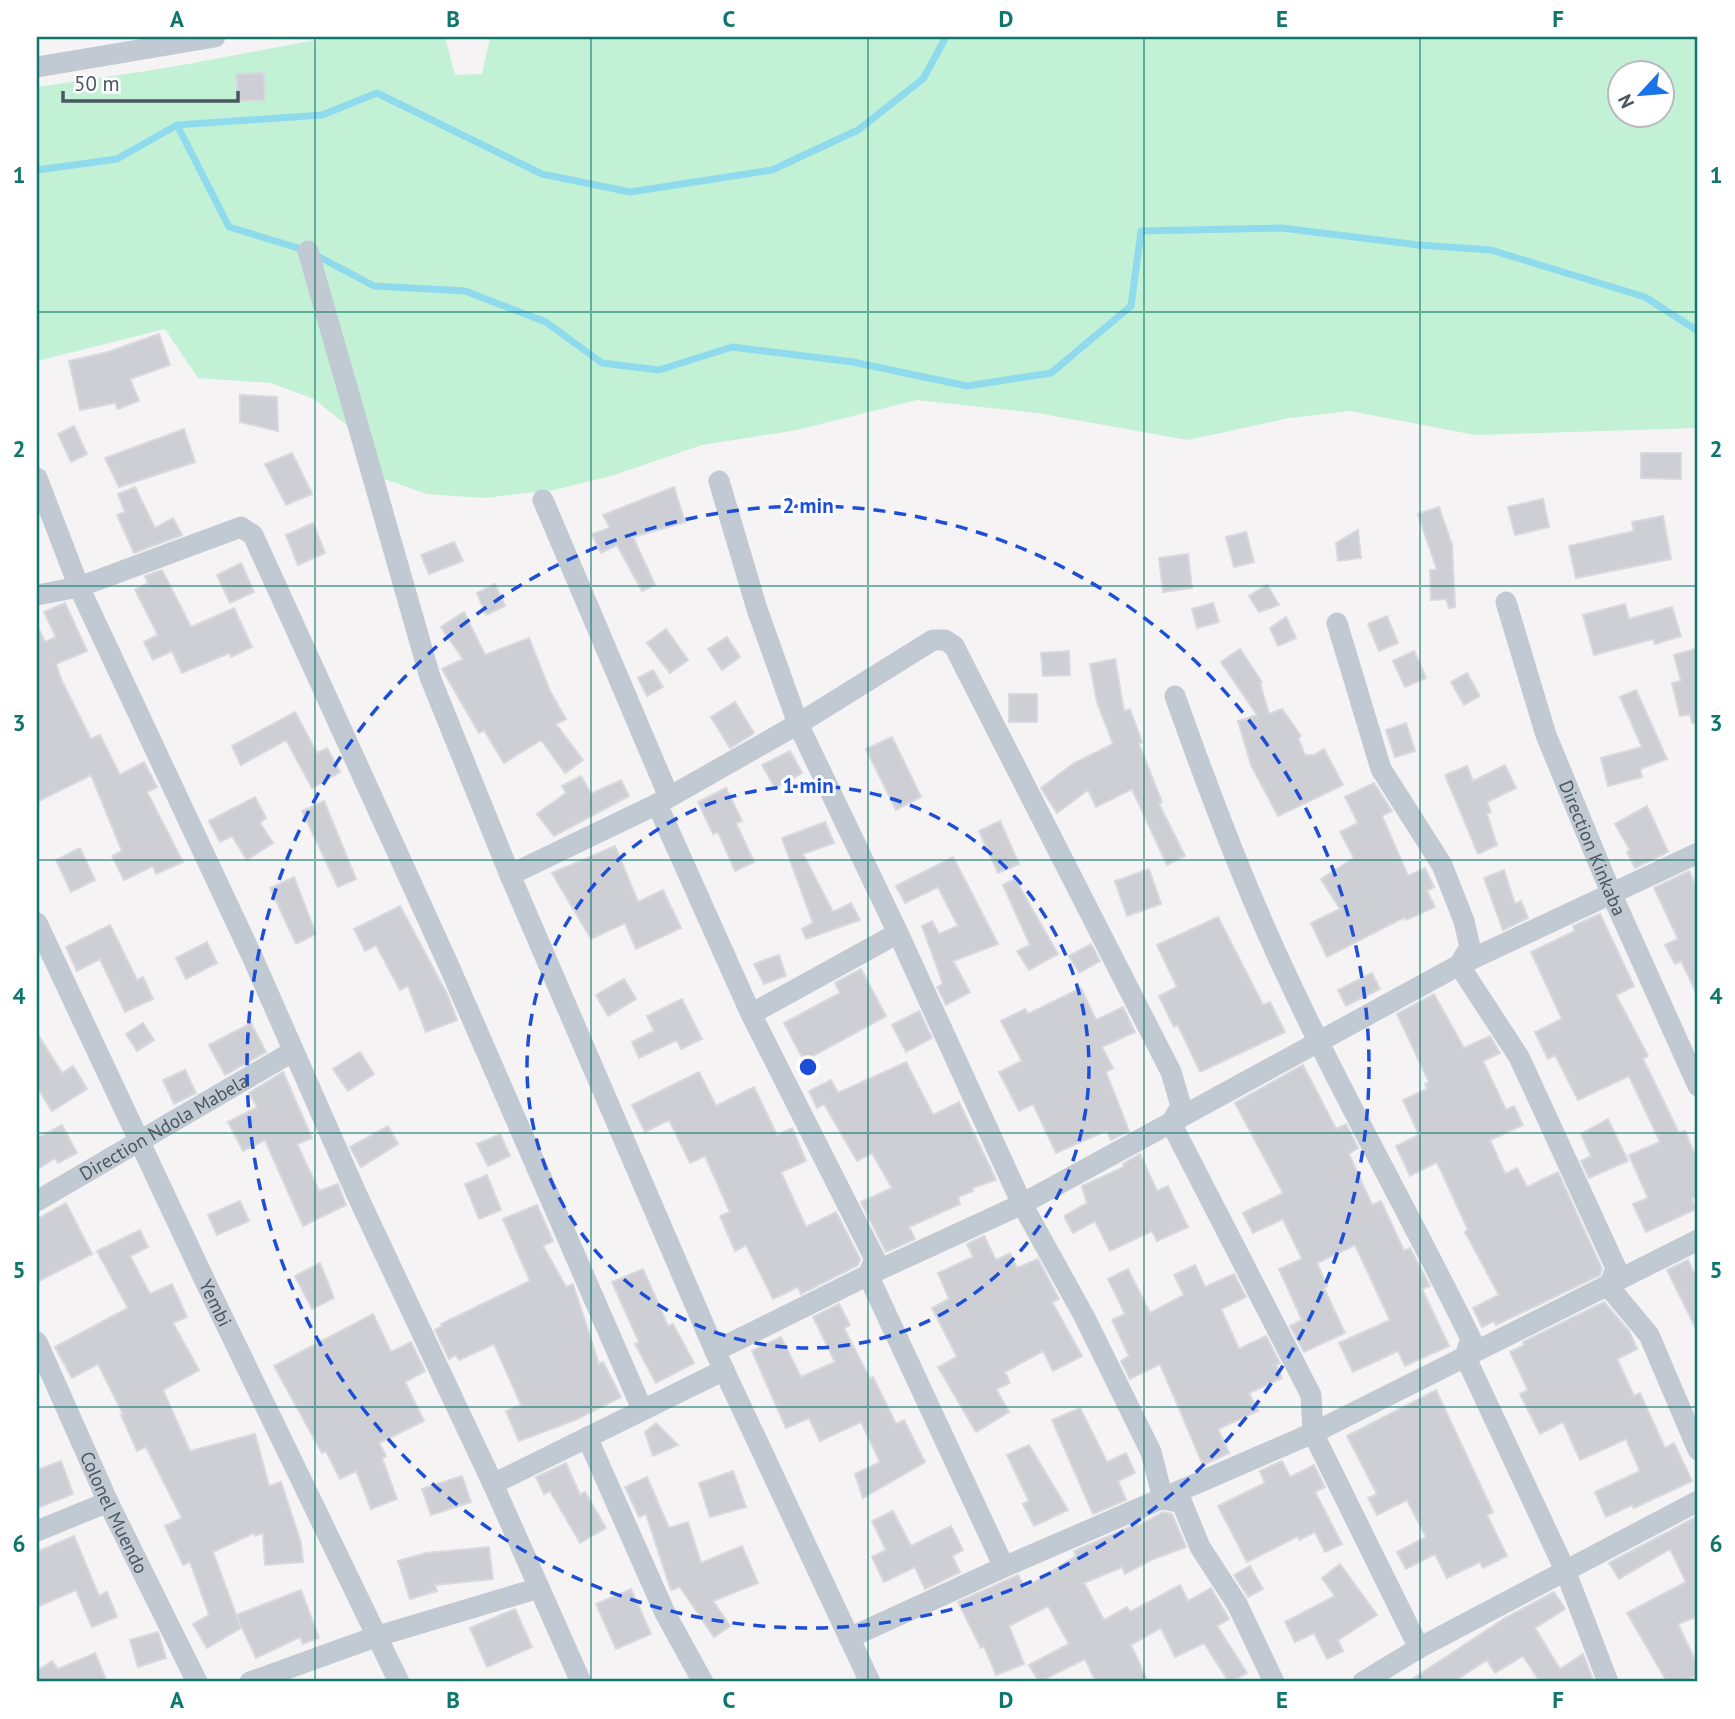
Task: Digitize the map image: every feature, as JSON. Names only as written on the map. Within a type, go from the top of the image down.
[{"type":"street","points":[[37,66],[215,37]]},
{"type":"street","points":[[308,251],[430,677],[510,875],[720,1360],[870,1682]]},
{"type":"street","points":[[37,478],[79,587],[251,954],[292,1052],[493,1484],[581,1682]]},
{"type":"street","points":[[719,481],[757,609],[798,724],[898,933],[1022,1204],[1084,1316],[1152,1452],[1163,1499]]},
{"type":"street","points":[[543,500],[751,1014],[875,1259],[868,1275],[1004,1567]]},
{"type":"street","points":[[37,595],[79,587],[241,527],[253,535],[449,967],[642,1409]]},
{"type":"street","name":"Direction Kinkaba","points":[[1506,602],[1546,735],[1612,895],[1698,1086]]},
{"type":"street","points":[[1337,623],[1381,769],[1442,865],[1464,921],[1469,947],[1460,965]]},
{"type":"street","points":[[510,875],[663,801],[798,724],[933,640],[946,640],[954,646],[1171,1072],[1181,1106],[1171,1123]]},
{"type":"street","points":[[1175,696],[1218,818],[1266,931],[1471,1339],[1465,1356],[1565,1570],[1608,1682]]},
{"type":"street","points":[[493,1484],[642,1409],[720,1360],[868,1275],[1022,1204],[1460,965],[1698,853]]},
{"type":"street","name":"Yembi","points":[[37,923],[140,1144],[400,1682]]},
{"type":"street","points":[[751,1014],[898,933]]},
{"type":"street","points":[[1460,965],[1520,1057],[1602,1233],[1616,1268],[1609,1287]]},
{"type":"street","name":"Direction Ndola Mabela","points":[[37,1201],[140,1144],[156,1129],[292,1052]]},
{"type":"street","points":[[1171,1123],[1311,1395],[1313,1433],[1419,1648]]},
{"type":"street","points":[[849,1638],[1004,1567],[1313,1433],[1609,1287],[1698,1240]]},
{"type":"street","points":[[1609,1287],[1648,1335],[1698,1450]]},
{"type":"street","name":"Colonel Muendo","points":[[37,1342],[108,1502],[196,1682]]},
{"type":"street","points":[[587,1437],[665,1614],[703,1682]]},
{"type":"street","points":[[1163,1499],[1182,1503],[1200,1547],[1237,1604],[1274,1682]]},
{"type":"street","points":[[37,1531],[108,1502]]},
{"type":"street","points":[[1363,1682],[1419,1648],[1698,1502]]},
{"type":"street","points":[[250,1682],[378,1636],[539,1587]]},
{"type":"green space","points":[[332,37],[445,37],[455,75],[482,74],[490,38],[494,37],[1698,37],[1698,428],[1475,435],[1350,411],[1289,418],[1188,440],[1037,413],[917,400],[797,430],[702,445],[611,476],[554,490],[484,498],[427,494],[376,476],[358,434],[314,399],[271,383],[198,378],[165,329],[37,361],[37,87],[166,68]]},
{"type":"building","points":[[264,73],[265,100],[238,101],[236,74]]},
{"type":"building","points":[[159,334],[170,365],[130,379],[139,401],[118,409],[115,403],[80,410],[69,361],[108,352]]},
{"type":"building","points":[[240,395],[277,397],[278,431],[240,422]]},
{"type":"building","points":[[74,426],[87,454],[71,462],[58,434]]},
{"type":"building","points":[[184,429],[195,462],[119,487],[105,458]]},
{"type":"building","points":[[292,453],[312,494],[286,505],[265,464]]},
{"type":"building","points":[[1641,453],[1681,453],[1681,479],[1641,478]]},
{"type":"building","points":[[135,487],[155,528],[173,518],[182,535],[134,553],[117,515],[125,512],[118,494]]},
{"type":"building","points":[[674,487],[685,522],[633,537],[655,585],[642,591],[617,545],[601,553],[592,534],[610,528],[603,515]]},
{"type":"building","points":[[1543,499],[1549,527],[1515,535],[1508,507]]},
{"type":"building","points":[[1439,507],[1452,545],[1455,607],[1449,608],[1446,599],[1431,600],[1430,570],[1437,570],[1418,514]]},
{"type":"building","points":[[1663,516],[1671,559],[1576,578],[1569,546],[1634,531],[1632,522]]},
{"type":"building","points":[[313,523],[325,553],[298,565],[286,535]]},
{"type":"building","points":[[1358,530],[1361,558],[1338,561],[1336,543]]},
{"type":"building","points":[[1246,532],[1254,562],[1234,567],[1226,537]]},
{"type":"building","points":[[454,542],[463,561],[429,574],[421,555]]},
{"type":"building","points":[[1188,554],[1192,588],[1163,592],[1159,558]]},
{"type":"building","points":[[241,563],[254,592],[230,603],[217,575]]},
{"type":"building","points":[[162,570],[191,627],[234,608],[252,647],[231,657],[229,653],[182,673],[172,651],[153,660],[144,642],[158,635],[135,590],[148,583],[145,576]]},
{"type":"building","points":[[495,584],[505,606],[486,615],[477,593]]},
{"type":"building","points":[[1267,585],[1279,605],[1259,612],[1249,596]]},
{"type":"building","points":[[65,603],[87,651],[56,664],[61,679],[91,739],[100,735],[120,775],[144,762],[157,787],[147,792],[183,862],[156,874],[153,866],[124,880],[112,856],[122,851],[91,775],[37,802],[37,625],[45,642],[56,637],[44,612]]},
{"type":"building","points":[[1213,603],[1219,622],[1197,628],[1192,609]]},
{"type":"building","points":[[1625,604],[1629,619],[1672,607],[1681,636],[1655,644],[1653,639],[1594,655],[1583,615]]},
{"type":"building","points":[[464,612],[485,655],[529,638],[550,691],[566,719],[556,724],[583,760],[565,773],[541,740],[504,763],[484,730],[479,733],[442,669],[463,659],[441,627]]},
{"type":"building","points":[[1387,616],[1398,643],[1379,651],[1368,624]]},
{"type":"building","points":[[1286,617],[1296,638],[1278,646],[1270,628]]},
{"type":"building","points":[[666,629],[688,660],[670,673],[647,643]]},
{"type":"building","points":[[727,637],[740,657],[722,670],[708,649]]},
{"type":"building","points":[[1698,648],[1698,723],[1692,723],[1690,714],[1680,716],[1672,683],[1681,681],[1674,655]]},
{"type":"building","points":[[1240,649],[1262,682],[1260,683],[1269,714],[1282,709],[1301,736],[1298,738],[1305,755],[1314,755],[1324,749],[1343,785],[1278,816],[1251,765],[1238,721],[1257,715],[1221,662]]},
{"type":"building","points":[[1069,651],[1070,675],[1043,676],[1041,653]]},
{"type":"building","points":[[1414,651],[1426,678],[1405,687],[1393,661]]},
{"type":"building","points":[[1115,659],[1124,711],[1130,709],[1142,742],[1139,744],[1162,802],[1159,804],[1185,856],[1167,865],[1132,789],[1096,807],[1088,790],[1057,813],[1041,788],[1074,763],[1113,744],[1097,702],[1090,664]]},
{"type":"building","points":[[653,670],[663,687],[647,696],[638,678]]},
{"type":"building","points":[[1467,673],[1480,696],[1464,705],[1451,682]]},
{"type":"building","points":[[1636,690],[1667,759],[1640,769],[1642,777],[1608,786],[1601,758],[1642,747],[1620,697]]},
{"type":"building","points":[[1009,694],[1037,694],[1037,722],[1009,722]]},
{"type":"building","points":[[735,702],[754,733],[730,748],[711,717]]},
{"type":"building","points":[[295,712],[317,753],[327,748],[340,772],[312,788],[286,740],[241,765],[232,746]]},
{"type":"building","points":[[1406,723],[1415,751],[1395,757],[1386,730]]},
{"type":"building","points":[[892,737],[921,797],[896,810],[866,749]]},
{"type":"building","points":[[790,751],[802,773],[775,788],[762,765]]},
{"type":"building","points":[[1505,765],[1516,788],[1487,802],[1491,812],[1487,814],[1497,845],[1478,854],[1445,775],[1467,766],[1473,781]]},
{"type":"building","points":[[581,776],[591,794],[621,780],[629,796],[554,836],[537,814],[566,793],[562,786]]},
{"type":"building","points":[[1374,783],[1392,811],[1382,816],[1408,876],[1425,868],[1434,887],[1427,891],[1435,907],[1406,920],[1405,917],[1327,957],[1311,923],[1340,909],[1321,879],[1354,858],[1340,832],[1358,823],[1345,797]]},
{"type":"building","points":[[726,788],[742,821],[736,823],[754,862],[735,871],[718,832],[713,834],[698,802]]},
{"type":"building","points":[[255,797],[266,818],[260,823],[273,843],[247,860],[232,836],[220,842],[209,821]]},
{"type":"building","points":[[324,801],[356,879],[338,887],[302,811]]},
{"type":"building","points":[[1647,806],[1668,852],[1635,868],[1627,852],[1630,850],[1615,824]]},
{"type":"building","points":[[1000,821],[1019,864],[998,873],[979,831]]},
{"type":"building","points":[[825,822],[834,843],[803,854],[833,912],[851,903],[860,920],[806,939],[802,929],[813,923],[782,838]]},
{"type":"building","points":[[615,846],[638,902],[663,890],[681,928],[636,949],[625,923],[591,939],[552,873]]},
{"type":"building","points":[[80,848],[95,880],[71,892],[56,860]]},
{"type":"building","points":[[953,857],[998,944],[953,961],[970,992],[946,1005],[937,987],[943,984],[922,926],[932,921],[939,934],[958,926],[938,887],[905,903],[896,886]]},
{"type":"building","points":[[1149,869],[1161,904],[1127,916],[1115,881]]},
{"type":"building","points":[[1504,870],[1515,904],[1521,901],[1528,918],[1503,930],[1484,878]]},
{"type":"building","points":[[1689,871],[1698,890],[1698,996],[1681,961],[1675,964],[1665,945],[1678,939],[1654,888]]},
{"type":"building","points":[[294,877],[316,934],[296,944],[270,888]]},
{"type":"building","points":[[1015,879],[1058,954],[1029,970],[1017,951],[1030,945],[1003,885]]},
{"type":"building","points":[[400,906],[447,994],[457,1020],[426,1032],[408,986],[400,990],[376,945],[365,951],[354,929]]},
{"type":"building","points":[[1600,914],[1634,986],[1616,995],[1648,1056],[1643,1059],[1679,1133],[1685,1131],[1698,1162],[1698,1196],[1692,1199],[1696,1209],[1646,1232],[1633,1204],[1648,1198],[1629,1155],[1660,1142],[1629,1076],[1578,1100],[1555,1055],[1548,1059],[1535,1032],[1562,1019],[1531,952],[1575,931],[1573,926]]},
{"type":"building","points":[[1218,917],[1263,1005],[1270,1002],[1285,1032],[1200,1072],[1178,1025],[1174,1027],[1159,996],[1177,987],[1157,945]]},
{"type":"building","points":[[110,925],[137,980],[143,977],[153,999],[125,1012],[100,959],[77,971],[66,947]]},
{"type":"building","points":[[207,942],[217,963],[186,979],[176,958]]},
{"type":"building","points":[[1091,944],[1100,961],[1079,973],[1069,956]]},
{"type":"building","points":[[779,955],[786,976],[764,984],[754,964]]},
{"type":"building","points":[[861,969],[886,1016],[804,1061],[784,1023],[840,993],[835,983]]},
{"type":"building","points":[[1372,973],[1380,989],[1346,1006],[1338,990]]},
{"type":"building","points":[[624,979],[636,999],[608,1016],[596,995]]},
{"type":"building","points":[[1081,988],[1096,1020],[1123,1007],[1135,1032],[1102,1047],[1113,1068],[1106,1072],[1129,1131],[1111,1140],[1107,1131],[1056,1153],[1033,1104],[1019,1111],[999,1072],[1022,1061],[1001,1021],[1025,1009],[1028,1014]]},
{"type":"building","points":[[1434,994],[1464,1048],[1490,1036],[1500,1053],[1483,1061],[1506,1110],[1514,1106],[1523,1125],[1490,1140],[1505,1174],[1517,1168],[1527,1187],[1558,1172],[1602,1269],[1600,1275],[1496,1325],[1494,1321],[1482,1327],[1473,1308],[1499,1295],[1465,1232],[1468,1230],[1437,1162],[1410,1176],[1396,1146],[1419,1135],[1403,1100],[1427,1089],[1425,1084],[1429,1082],[1397,1014]]},
{"type":"building","points":[[682,999],[702,1039],[681,1049],[677,1040],[639,1058],[632,1042],[654,1031],[647,1016]]},
{"type":"building","points":[[919,1011],[932,1038],[906,1052],[892,1025]]},
{"type":"building","points":[[143,1023],[154,1040],[137,1051],[126,1034]]},
{"type":"building","points":[[251,1023],[266,1052],[225,1075],[209,1045]]},
{"type":"building","points":[[37,1033],[62,1073],[73,1066],[87,1089],[52,1111],[37,1087]]},
{"type":"building","points":[[360,1052],[374,1074],[348,1091],[333,1069]]},
{"type":"building","points":[[906,1062],[933,1115],[959,1102],[996,1180],[972,1188],[973,1191],[958,1197],[960,1204],[909,1227],[915,1239],[886,1252],[861,1202],[892,1188],[872,1153],[857,1161],[824,1104],[817,1108],[809,1091],[831,1080],[838,1093]]},
{"type":"building","points":[[1303,1065],[1336,1129],[1346,1124],[1358,1148],[1349,1154],[1372,1205],[1381,1201],[1404,1251],[1410,1248],[1430,1286],[1422,1289],[1449,1346],[1405,1366],[1398,1351],[1353,1372],[1339,1343],[1390,1320],[1355,1245],[1317,1263],[1327,1286],[1324,1288],[1345,1333],[1304,1352],[1290,1326],[1302,1320],[1279,1269],[1302,1259],[1283,1219],[1253,1233],[1243,1213],[1283,1193],[1235,1103]]},
{"type":"building","points":[[185,1070],[196,1093],[174,1104],[163,1080]]},
{"type":"building","points":[[283,1072],[312,1138],[297,1144],[319,1191],[338,1184],[346,1205],[303,1226],[265,1140],[243,1151],[228,1122],[257,1107],[249,1093]]},
{"type":"building","points":[[699,1072],[716,1106],[754,1087],[777,1135],[792,1128],[806,1161],[781,1172],[806,1227],[836,1212],[860,1259],[858,1265],[801,1294],[798,1287],[773,1299],[746,1245],[735,1251],[720,1216],[730,1212],[705,1156],[690,1163],[669,1120],[645,1132],[632,1105]]},
{"type":"building","points":[[1608,1119],[1628,1161],[1589,1178],[1581,1161],[1591,1156],[1581,1134]]},
{"type":"building","points":[[62,1125],[77,1153],[58,1163],[55,1158],[37,1170],[37,1138]]},
{"type":"building","points":[[388,1126],[398,1144],[361,1167],[350,1147]]},
{"type":"building","points":[[500,1134],[510,1156],[488,1166],[477,1144]]},
{"type":"building","points":[[1140,1154],[1157,1191],[1168,1186],[1188,1227],[1157,1241],[1152,1231],[1110,1251],[1095,1221],[1073,1233],[1064,1216],[1087,1203],[1082,1186],[1124,1167],[1123,1164]]},
{"type":"building","points":[[487,1175],[501,1210],[479,1219],[465,1184]]},
{"type":"building","points":[[240,1201],[249,1221],[217,1235],[208,1215]]},
{"type":"building","points":[[66,1203],[92,1254],[37,1282],[37,1219]]},
{"type":"building","points":[[537,1205],[553,1241],[543,1246],[566,1287],[573,1284],[599,1364],[603,1362],[621,1397],[575,1420],[519,1441],[506,1411],[521,1405],[494,1344],[459,1360],[456,1355],[449,1359],[435,1330],[442,1326],[441,1324],[530,1281],[503,1219]]},
{"type":"building","points":[[140,1230],[148,1247],[130,1256],[150,1294],[172,1284],[187,1317],[173,1323],[199,1370],[163,1390],[190,1451],[255,1434],[269,1486],[281,1482],[301,1543],[303,1562],[265,1565],[263,1533],[255,1536],[254,1533],[213,1552],[241,1628],[207,1648],[193,1624],[209,1615],[190,1562],[183,1565],[165,1526],[182,1518],[146,1447],[137,1451],[121,1415],[123,1414],[98,1364],[72,1378],[55,1347],[128,1308],[97,1251]]},
{"type":"building","points":[[984,1236],[996,1260],[1010,1253],[1017,1268],[1038,1259],[1059,1299],[1052,1302],[1082,1356],[1053,1371],[1043,1351],[1005,1372],[1010,1383],[996,1389],[1009,1412],[976,1432],[938,1367],[957,1357],[932,1308],[949,1299],[938,1273],[973,1257],[967,1244]]},
{"type":"building","points":[[1688,1260],[1698,1281],[1698,1333],[1667,1270]]},
{"type":"building","points":[[320,1263],[334,1298],[312,1309],[295,1276]]},
{"type":"building","points":[[1195,1265],[1205,1287],[1234,1274],[1246,1297],[1221,1309],[1239,1349],[1266,1336],[1280,1363],[1276,1365],[1282,1378],[1249,1393],[1258,1411],[1218,1429],[1229,1453],[1203,1465],[1160,1364],[1130,1379],[1121,1361],[1129,1356],[1112,1320],[1125,1314],[1108,1279],[1128,1269],[1150,1313],[1184,1295],[1174,1275]]},
{"type":"building","points":[[643,1269],[668,1326],[673,1324],[694,1363],[656,1383],[635,1344],[639,1342],[612,1282]]},
{"type":"building","points":[[1604,1302],[1629,1331],[1637,1349],[1617,1359],[1634,1396],[1640,1393],[1665,1448],[1674,1443],[1692,1481],[1634,1508],[1632,1505],[1606,1517],[1595,1492],[1640,1471],[1626,1439],[1580,1460],[1563,1422],[1540,1434],[1520,1394],[1528,1390],[1510,1352],[1524,1345],[1523,1342]]},
{"type":"building","points":[[839,1304],[850,1325],[844,1328],[870,1379],[873,1377],[896,1424],[904,1420],[925,1462],[863,1498],[855,1474],[880,1462],[861,1422],[820,1441],[809,1418],[786,1428],[752,1351],[781,1337],[801,1377],[835,1362],[813,1317]]},
{"type":"building","points":[[373,1314],[391,1352],[411,1342],[425,1371],[405,1382],[424,1421],[379,1443],[386,1456],[382,1458],[397,1499],[371,1509],[356,1471],[340,1479],[326,1451],[322,1453],[274,1366]]},
{"type":"building","points":[[1436,1390],[1493,1512],[1487,1515],[1507,1556],[1483,1568],[1480,1562],[1447,1578],[1435,1554],[1406,1569],[1397,1552],[1426,1537],[1407,1500],[1377,1515],[1368,1498],[1377,1494],[1347,1436]]},
{"type":"building","points":[[1080,1408],[1107,1462],[1126,1453],[1135,1473],[1118,1481],[1126,1500],[1093,1514],[1052,1420]]},
{"type":"building","points":[[656,1423],[678,1445],[653,1456],[645,1432]]},
{"type":"building","points":[[1029,1445],[1068,1510],[1034,1526],[1023,1504],[1029,1501],[1007,1455]]},
{"type":"building","points":[[61,1461],[73,1494],[37,1508],[37,1470]]},
{"type":"building","points":[[1282,1461],[1290,1477],[1314,1465],[1325,1487],[1315,1492],[1342,1544],[1325,1552],[1315,1532],[1299,1540],[1298,1536],[1247,1562],[1218,1506],[1265,1483],[1260,1471]]},
{"type":"building","points":[[566,1463],[580,1495],[585,1492],[606,1528],[580,1543],[550,1491],[544,1494],[536,1477]]},
{"type":"building","points":[[733,1471],[746,1507],[710,1517],[699,1483]]},
{"type":"building","points":[[462,1476],[471,1502],[431,1515],[422,1489]]},
{"type":"building","points":[[647,1477],[669,1528],[688,1522],[701,1563],[742,1546],[758,1583],[713,1601],[730,1626],[714,1637],[680,1587],[671,1590],[646,1514],[639,1517],[625,1487]]},
{"type":"building","points":[[893,1511],[911,1546],[951,1526],[963,1550],[952,1556],[960,1572],[925,1589],[915,1567],[884,1582],[872,1557],[886,1550],[872,1521]]},
{"type":"building","points":[[1163,1512],[1172,1514],[1186,1547],[1151,1560],[1125,1574],[1122,1567],[1084,1583],[1104,1620],[1127,1607],[1130,1612],[1180,1585],[1188,1601],[1211,1588],[1229,1619],[1217,1626],[1247,1673],[1229,1682],[1204,1643],[1175,1657],[1161,1628],[1131,1645],[1148,1682],[1096,1682],[1085,1659],[1039,1682],[1029,1665],[1069,1644],[1048,1606],[1009,1626],[1024,1664],[996,1675],[984,1646],[981,1648],[958,1602],[1018,1575],[1025,1588],[1076,1556],[1074,1551],[1137,1524],[1138,1526]]},
{"type":"building","points":[[1698,1516],[1698,1616],[1678,1624],[1698,1666],[1698,1675],[1682,1682],[1667,1682],[1627,1613],[1686,1582],[1670,1549],[1619,1579],[1609,1563]]},
{"type":"building","points":[[74,1536],[99,1596],[107,1592],[117,1617],[92,1627],[76,1590],[37,1607],[37,1552]]},
{"type":"building","points":[[489,1547],[493,1579],[435,1585],[437,1591],[410,1599],[398,1561],[426,1553]]},
{"type":"building","points":[[1340,1564],[1377,1615],[1338,1640],[1343,1651],[1327,1659],[1314,1633],[1295,1642],[1285,1622],[1335,1596],[1322,1578]]},
{"type":"building","points":[[1250,1566],[1263,1589],[1248,1597],[1234,1575]]},
{"type":"building","points":[[631,1589],[651,1634],[616,1649],[596,1604]]},
{"type":"building","points":[[301,1590],[319,1638],[303,1644],[300,1637],[256,1658],[236,1615]]},
{"type":"building","points":[[1554,1592],[1565,1609],[1535,1628],[1560,1669],[1583,1654],[1594,1682],[1540,1682],[1523,1656],[1495,1673],[1487,1660],[1453,1682],[1408,1682],[1505,1618]]},
{"type":"building","points":[[515,1609],[532,1647],[487,1667],[470,1628]]},
{"type":"building","points":[[158,1632],[166,1658],[138,1667],[130,1640]]},
{"type":"building","points":[[95,1653],[107,1682],[37,1682],[37,1671],[52,1661],[58,1669]]},
{"type":"waterway","points":[[37,170],[117,159],[177,125],[322,115],[377,93],[542,174],[630,192],[772,170],[858,130],[923,79],[946,37]]},
{"type":"waterway","points":[[177,125],[229,227],[308,251],[374,286],[465,291],[546,322],[602,363],[659,370],[732,347],[853,362],[967,386],[1051,373],[1131,306],[1141,231],[1281,228],[1419,245],[1491,250],[1645,297],[1698,331]]}]
